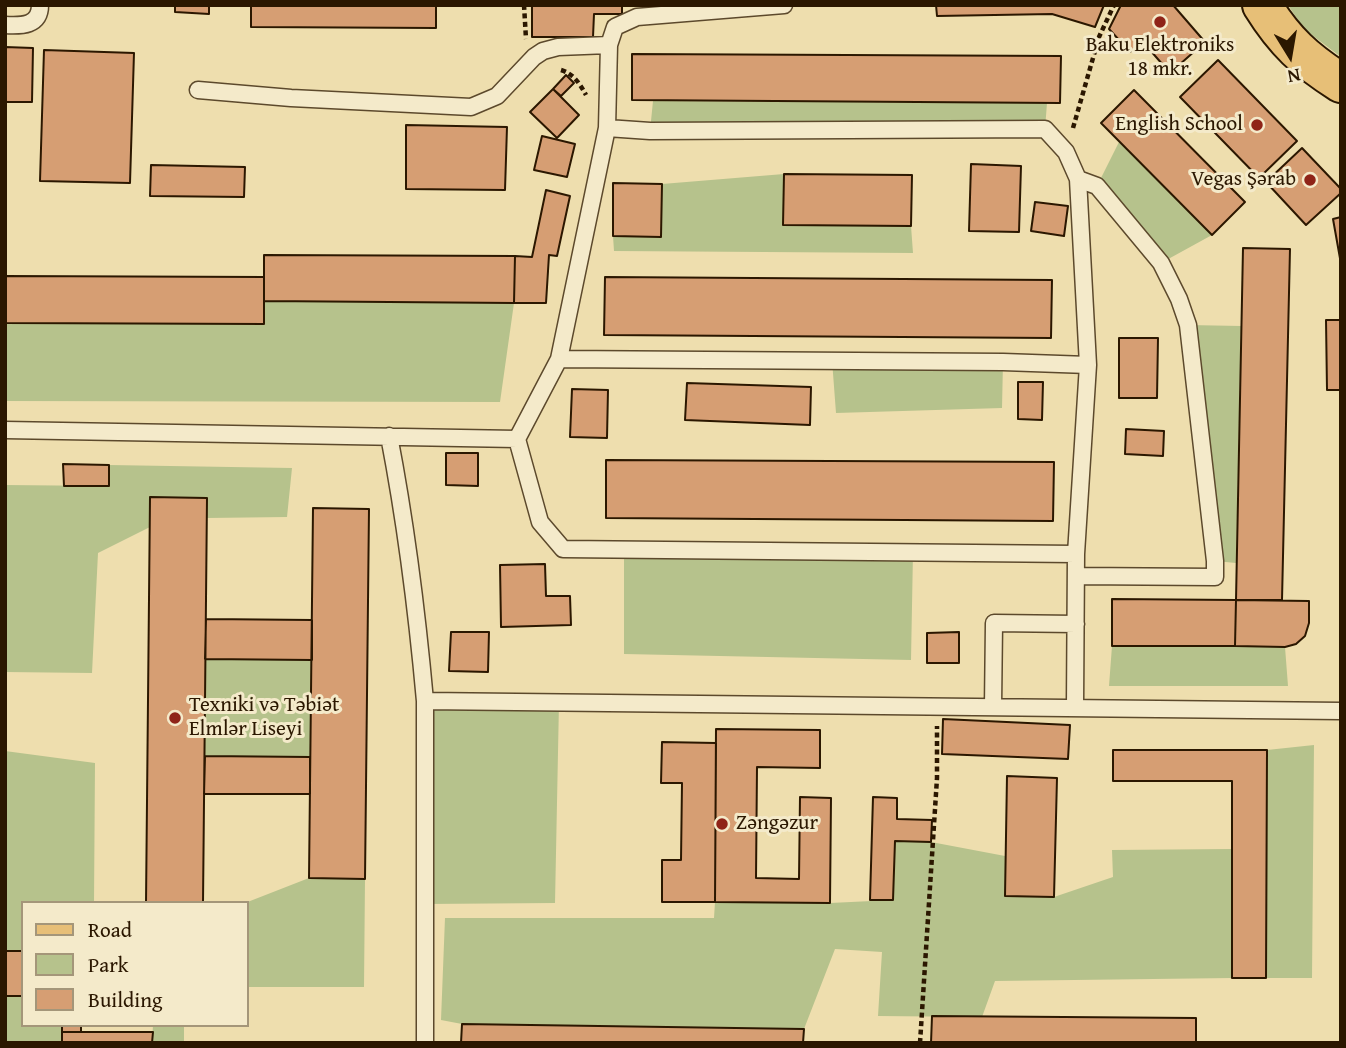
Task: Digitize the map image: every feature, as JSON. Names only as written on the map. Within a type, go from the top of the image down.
[{"type":"main road","points":[[1241,5],[1309,62],[1341,83]]},
{"type":"main road","points":[[1262,5],[1278,30],[1309,62]]},
{"type":"lane","points":[[5,25],[26,26],[35,21],[40,5]]},
{"type":"lane","points":[[785,5],[637,18],[615,27],[609,45],[607,128],[559,359],[517,439],[540,522],[563,549],[1076,554]]},
{"type":"lane","points":[[198,90],[471,107],[498,96],[534,57],[543,51],[558,47],[609,45]]},
{"type":"lane","points":[[607,128],[650,131],[1045,129],[1066,152],[1078,178],[1088,365],[1076,554],[1075,706]]},
{"type":"lane","points":[[1076,576],[1215,577],[1188,325],[1179,299],[1161,263],[1097,186],[1078,178]]},
{"type":"lane","points":[[559,359],[1088,365]]},
{"type":"lane","points":[[5,430],[517,439]]},
{"type":"lane","points":[[389,436],[404,511],[416,599],[425,701],[425,1043]]},
{"type":"lane","points":[[993,707],[994,623],[1076,624]]},
{"type":"lane","points":[[425,701],[1341,711]]},
{"type":"path","points":[[1066,152],[1099,37],[1114,5]]},
{"type":"path","points":[[920,1043],[937,778],[936,707]]},
{"type":"green space","points":[[1288,5],[1341,5],[1341,57],[1304,29]]},
{"type":"green space","points":[[653,101],[1047,103],[1045,129],[650,131]]},
{"type":"green space","points":[[1119,142],[1212,235],[1161,263],[1097,186]]},
{"type":"green space","points":[[784,174],[784,225],[911,226],[913,253],[614,251],[613,236],[661,236],[662,184]]},
{"type":"green space","points":[[264,301],[514,303],[500,402],[5,401],[5,323]]},
{"type":"green space","points":[[1188,325],[1241,326],[1236,563],[1215,561]]},
{"type":"green space","points":[[832,360],[1003,362],[1002,408],[836,413]]},
{"type":"green space","points":[[109,465],[292,468],[287,517],[207,518],[207,498],[150,497],[150,527],[98,553],[92,673],[5,672],[5,485],[109,486]]},
{"type":"green space","points":[[624,550],[913,552],[911,660],[624,654]]},
{"type":"green space","points":[[1112,646],[1285,647],[1288,686],[1109,686]]},
{"type":"green space","points":[[205,659],[312,660],[310,757],[205,756]]},
{"type":"green space","points":[[425,701],[559,702],[555,903],[425,904]]},
{"type":"green space","points":[[1314,745],[1312,978],[1267,978],[1267,750]]},
{"type":"green space","points":[[5,751],[95,763],[94,901],[21,901],[21,951],[5,951]]},
{"type":"green space","points":[[895,841],[931,842],[1005,856],[1005,896],[1054,897],[1113,877],[1112,850],[1232,849],[1232,978],[995,981],[982,1017],[878,1016],[882,952],[835,949],[804,1029],[462,1024],[441,1020],[445,918],[714,918],[715,902],[830,903],[893,900]]},
{"type":"green space","points":[[309,878],[365,879],[364,987],[248,987],[248,902]]},
{"type":"green space","points":[[5,996],[21,996],[21,1027],[62,1027],[62,1043],[5,1043]]},
{"type":"green space","points":[[153,1027],[184,1027],[184,1043],[152,1043]]},
{"type":"building","points":[[175,5],[209,5],[209,14],[175,12]]},
{"type":"building","points":[[251,5],[436,5],[436,28],[251,27]]},
{"type":"building","points":[[532,5],[622,5],[622,14],[594,14],[593,37],[532,37]]},
{"type":"building","points":[[936,5],[1104,5],[1095,27],[1052,14],[937,16]]},
{"type":"building","points":[[1121,5],[1173,5],[1205,42],[1170,73],[1143,42],[1130,52],[1109,29]]},
{"type":"building","points":[[5,47],[33,48],[32,102],[6,102],[5,148]]},
{"type":"building","points":[[44,50],[134,53],[130,183],[40,181]]},
{"type":"building","points":[[632,54],[1061,56],[1060,103],[632,100]]},
{"type":"building","points":[[1218,60],[1297,141],[1259,178],[1180,97]]},
{"type":"building","points":[[566,75],[574,83],[561,96],[553,89]]},
{"type":"building","points":[[553,89],[579,115],[557,138],[530,112]]},
{"type":"building","points":[[1134,90],[1245,202],[1212,235],[1101,123]]},
{"type":"building","points":[[406,125],[507,127],[505,190],[406,189]]},
{"type":"building","points":[[542,136],[575,144],[567,177],[534,170]]},
{"type":"building","points":[[1302,148],[1341,189],[1341,193],[1306,225],[1266,182]]},
{"type":"building","points":[[971,164],[1021,166],[1019,232],[969,231]]},
{"type":"building","points":[[151,165],[245,167],[244,197],[150,196]]},
{"type":"building","points":[[784,174],[912,175],[911,226],[783,225]]},
{"type":"building","points":[[613,183],[662,184],[661,237],[613,236]]},
{"type":"building","points":[[546,190],[570,196],[557,256],[549,255],[546,303],[514,303],[515,256],[532,257]]},
{"type":"building","points":[[1035,202],[1068,206],[1064,236],[1031,231]]},
{"type":"building","points":[[1341,217],[1341,264],[1333,219]]},
{"type":"building","points":[[1243,248],[1290,249],[1282,600],[1236,600]]},
{"type":"building","points":[[264,255],[515,256],[514,303],[264,301]]},
{"type":"building","points":[[5,276],[264,277],[264,324],[5,323]]},
{"type":"building","points":[[605,277],[1052,280],[1051,338],[604,335]]},
{"type":"building","points":[[1326,320],[1341,320],[1341,390],[1327,390]]},
{"type":"building","points":[[1119,338],[1158,338],[1157,398],[1119,398]]},
{"type":"building","points":[[1018,382],[1043,382],[1042,420],[1018,419]]},
{"type":"building","points":[[687,383],[811,387],[810,425],[685,420]]},
{"type":"building","points":[[572,389],[608,390],[607,438],[570,437]]},
{"type":"building","points":[[1126,429],[1164,431],[1163,456],[1125,454]]},
{"type":"building","points":[[446,453],[478,453],[478,486],[446,485]]},
{"type":"building","points":[[606,460],[1054,462],[1053,521],[606,518]]},
{"type":"building","points":[[63,464],[109,465],[109,486],[64,486]]},
{"type":"building","points":[[150,497],[207,498],[203,901],[146,901]]},
{"type":"building","points":[[313,508],[369,509],[365,879],[309,878]]},
{"type":"building","points":[[545,564],[546,596],[570,596],[571,625],[501,627],[500,565]]},
{"type":"building","points":[[1112,599],[1236,600],[1235,646],[1112,646]]},
{"type":"building","points":[[1236,600],[1309,601],[1309,623],[1305,636],[1296,644],[1285,647],[1235,646]]},
{"type":"building","points":[[206,619],[312,620],[312,660],[205,659]]},
{"type":"building","points":[[451,632],[489,632],[488,672],[449,671]]},
{"type":"building","points":[[959,632],[959,663],[927,663],[927,633]]},
{"type":"building","points":[[943,719],[1070,725],[1068,759],[942,754]]},
{"type":"building","points":[[716,729],[820,730],[820,768],[757,767],[756,878],[799,879],[800,797],[831,798],[830,903],[715,902]]},
{"type":"building","points":[[662,742],[716,743],[715,902],[662,902],[662,860],[681,860],[682,783],[661,783]]},
{"type":"building","points":[[1113,750],[1267,750],[1266,978],[1232,978],[1232,781],[1113,781]]},
{"type":"building","points":[[205,756],[310,757],[310,794],[204,794]]},
{"type":"building","points":[[1007,776],[1057,778],[1054,897],[1005,896]]},
{"type":"building","points":[[873,797],[897,798],[897,819],[932,820],[931,842],[895,841],[893,900],[870,900]]},
{"type":"building","points":[[5,951],[21,951],[21,996],[5,996]]},
{"type":"building","points":[[932,1016],[1196,1018],[1196,1043],[931,1043]]},
{"type":"building","points":[[462,1024],[804,1029],[803,1043],[461,1043]]},
{"type":"building","points":[[62,1027],[81,1027],[81,1032],[62,1032]]},
{"type":"building","points":[[62,1032],[153,1032],[152,1043],[62,1043]]},
{"type":"place","name":"Baku Elektroniks 18 mkr.","points":[[1160,22]]},
{"type":"place","name":"English School","points":[[1257,125]]},
{"type":"place","name":"Vegas Şərab","points":[[1310,180]]},
{"type":"place","name":"Texniki və Təbiət Elmlər Liseyi","points":[[175,718]]},
{"type":"place","name":"Zəngəzur","points":[[722,824]]}]
